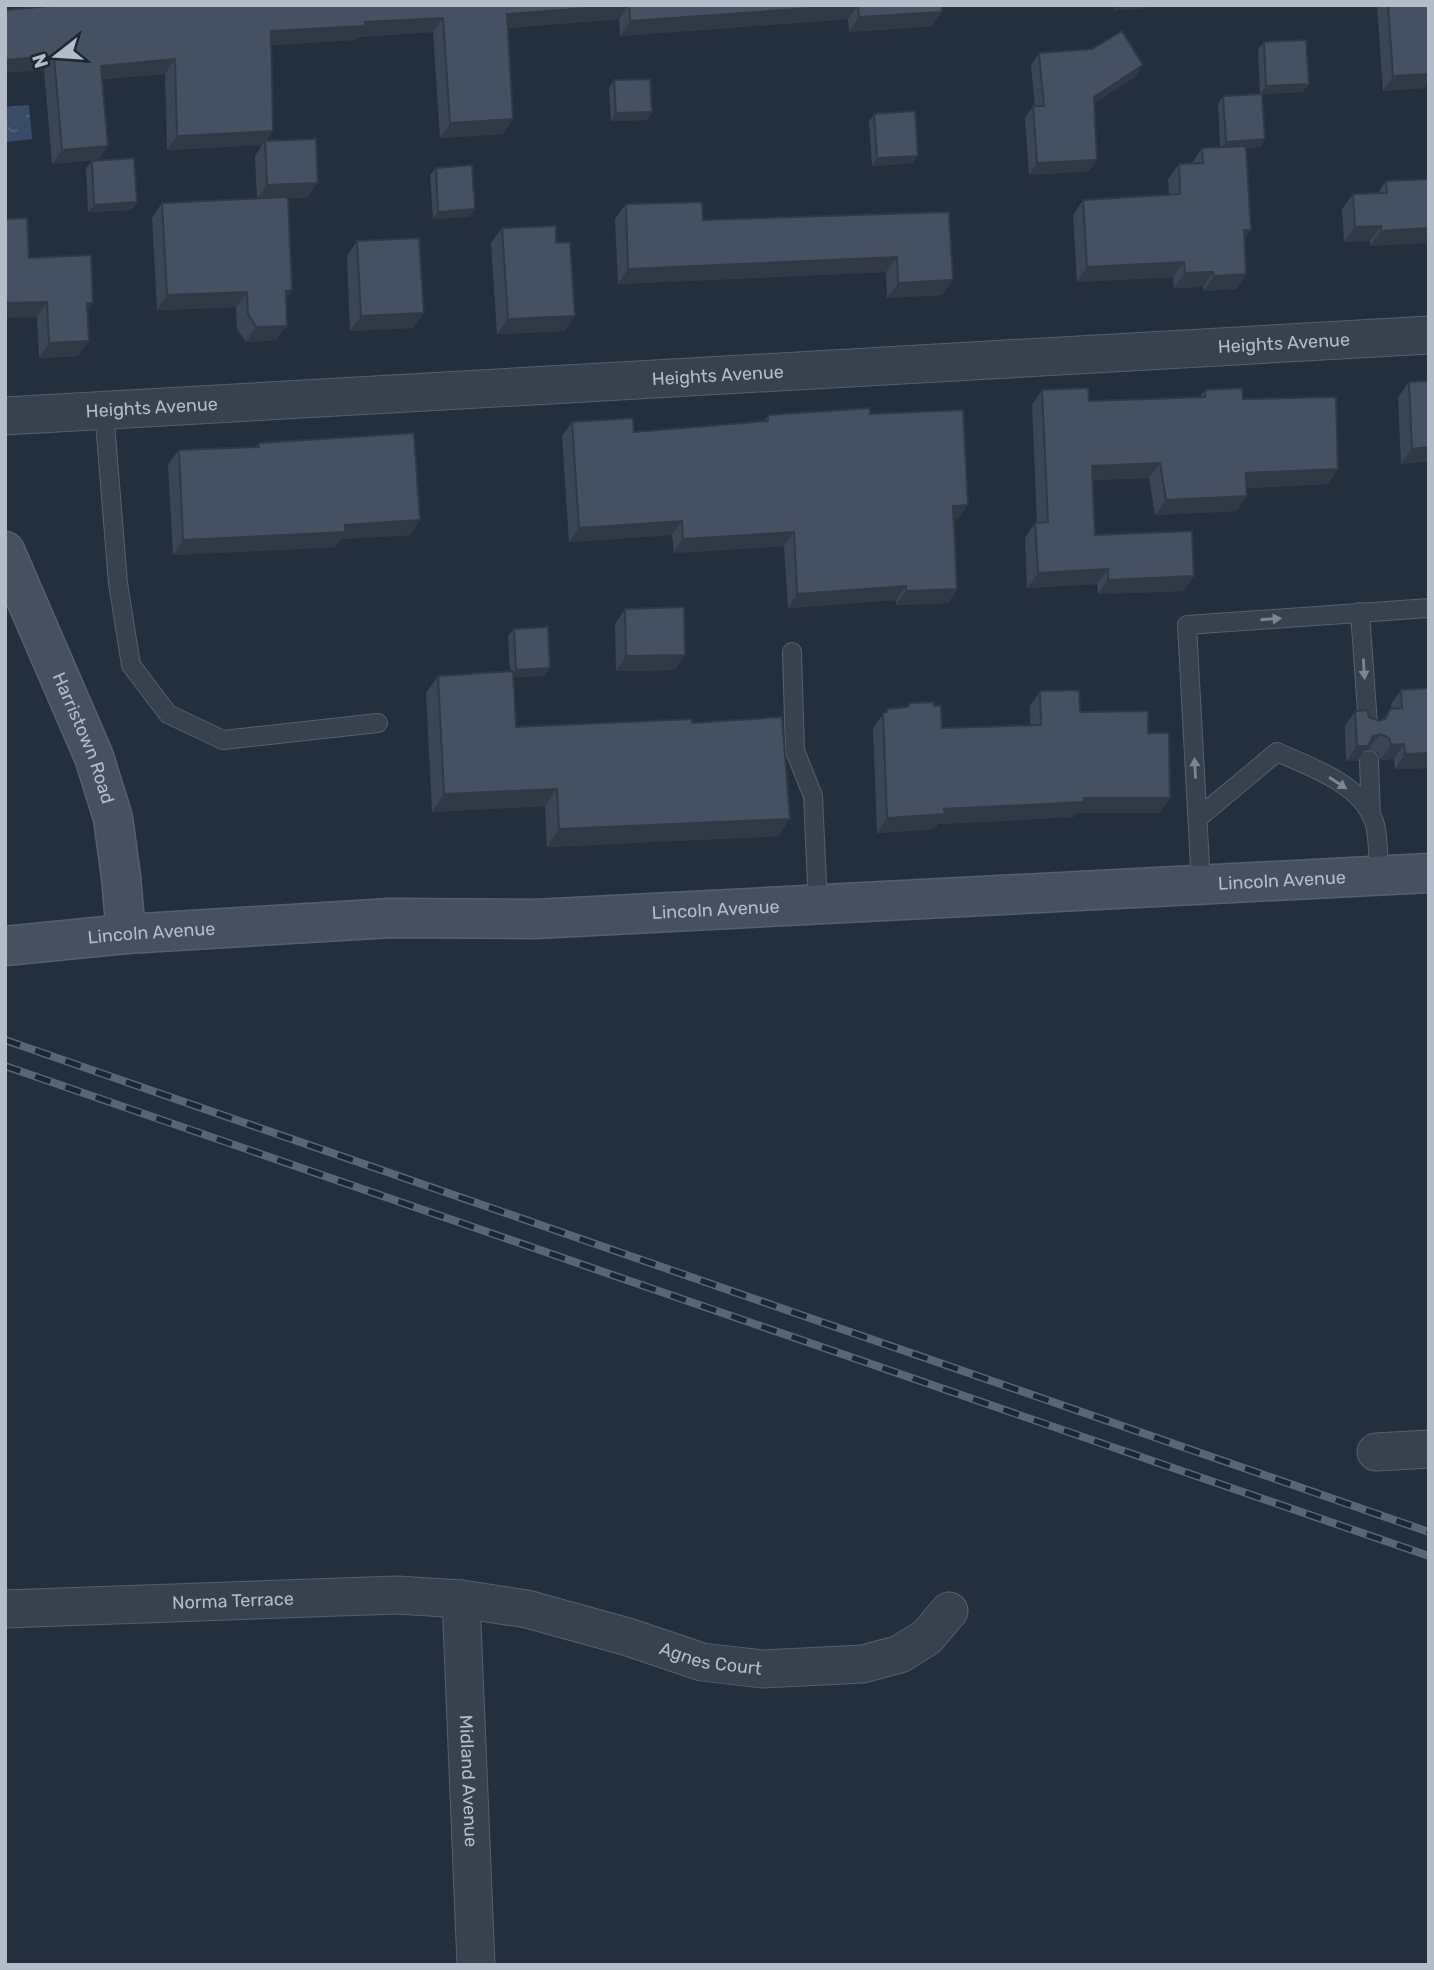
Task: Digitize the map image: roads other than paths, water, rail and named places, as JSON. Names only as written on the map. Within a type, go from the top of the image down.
[{"type":"main road","name":"Harristown Road","points":[[5,551],[94,757],[113,818],[125,934]]},
{"type":"main road","name":"Lincoln Avenue","points":[[5,946],[125,934],[391,918],[535,919],[1429,873]]},
{"type":"street","name":"Heights Avenue","points":[[5,416],[1429,335]]},
{"type":"street","points":[[1376,1452],[1429,1449]]},
{"type":"street","name":"Norma Terrace","points":[[5,1609],[397,1595],[461,1599]]},
{"type":"street","name":"Agnes Court","points":[[461,1599],[527,1609],[628,1637],[702,1662],[762,1669],[863,1664],[901,1654],[927,1637],[949,1611]]},
{"type":"street","name":"Midland Avenue","points":[[461,1599],[476,1965]]},
{"type":"lane","points":[[104,410],[118,583],[131,665],[168,714],[223,740],[378,723]]},
{"type":"lane","points":[[1201,885],[1187,625],[1429,608]]},
{"type":"lane","points":[[1360,612],[1368,725]]},
{"type":"lane","points":[[792,652],[795,751],[813,796],[818,905]]},
{"type":"lane","points":[[1198,818],[1277,752],[1342,785],[1359,799],[1374,821],[1379,876]]},
{"type":"lane","points":[[1369,760],[1371,816]]},
{"type":"water","points":[[29,105],[32,139],[5,142],[5,107]]},
{"type":"railway","points":[[5,1040],[1429,1532]]},
{"type":"railway","points":[[5,1066],[1429,1556]]}]
